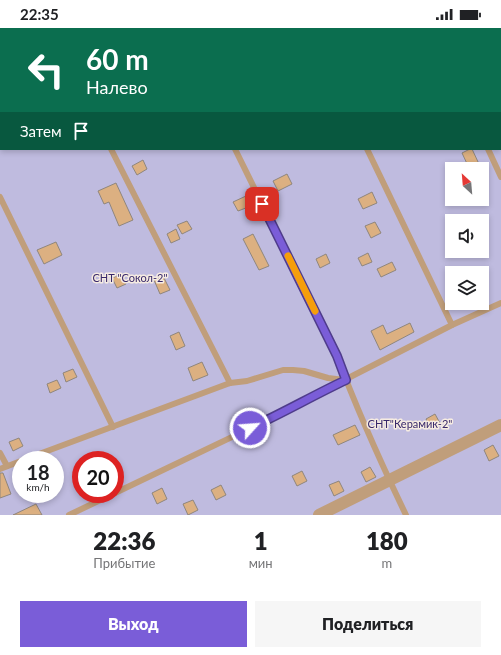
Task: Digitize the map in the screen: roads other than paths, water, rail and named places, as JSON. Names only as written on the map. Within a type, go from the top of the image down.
[{"type":"street","points":[[319,515],[501,425]]},
{"type":"lane","points":[[111,150],[230,383]]},
{"type":"lane","points":[[235,150],[337,356],[389,480],[406,515]]},
{"type":"lane","points":[[367,150],[452,326]]},
{"type":"lane","points":[[488,150],[501,177]]},
{"type":"lane","points":[[0,197],[113,427]]},
{"type":"lane","points":[[124,489],[278,415],[452,326],[501,303]]},
{"type":"lane","points":[[47,451],[230,383],[247,381],[284,370],[304,371],[328,378],[346,380]]},
{"type":"lane","points":[[0,453],[7,466]]},
{"type":"lane","points":[[0,469],[12,464]]},
{"type":"lane","points":[[69,515],[95,503]]},
{"type":"park label","name":"СНТ \"Сокол-2\"","points":[[130,278]]},
{"type":"park label","name":"СНТ\"Керамик-2\"","points":[[410,424]]}]
